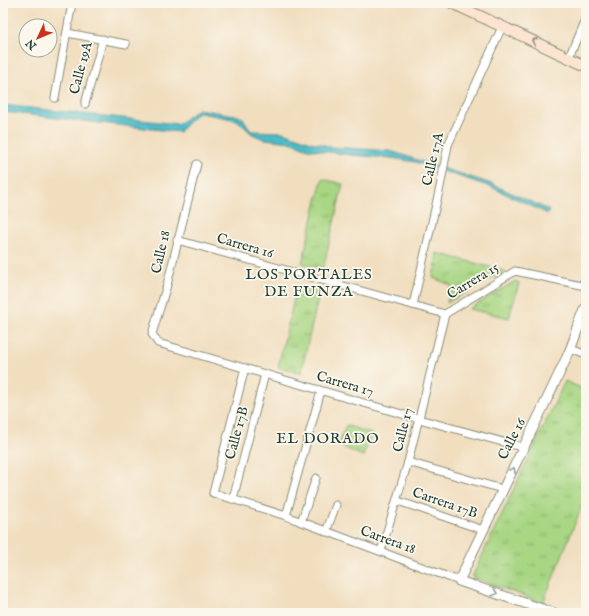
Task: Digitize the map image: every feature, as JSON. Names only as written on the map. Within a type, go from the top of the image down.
[{"type":"main road","points":[[452,3],[570,57],[586,66]]},
{"type":"street","points":[[55,98],[72,3]]},
{"type":"street","points":[[570,57],[586,17]]},
{"type":"street","name":"Calle 17A","points":[[413,305],[451,135],[502,27]]},
{"type":"street","points":[[67,33],[126,44]]},
{"type":"street","name":"Calle 19A","points":[[85,104],[103,39]]},
{"type":"street","name":"Calle 18","points":[[158,343],[152,334],[167,285],[197,164]]},
{"type":"street","name":"Carrera 16","points":[[177,240],[308,278],[445,314]]},
{"type":"street","name":"Carrera 15","points":[[445,314],[515,271],[586,286]]},
{"type":"street","name":"Calle 16","points":[[458,581],[502,489],[525,448],[571,349],[586,308]]},
{"type":"street","name":"Calle 17","points":[[381,552],[398,501],[445,314]]},
{"type":"street","name":"Carrera 17","points":[[158,343],[321,391],[525,448]]},
{"type":"street","points":[[571,349],[586,355]]},
{"type":"street","name":"Calle 17B","points":[[213,493],[245,368]]},
{"type":"street","name":"Calle 17B","points":[[233,499],[266,374]]},
{"type":"street","points":[[286,516],[321,391]]},
{"type":"street","points":[[408,462],[502,489]]},
{"type":"street","points":[[301,522],[316,478]]},
{"type":"street","name":"Carrera 18","points":[[213,493],[286,516],[458,581],[554,613]]},
{"type":"street","name":"Carrera 17B","points":[[398,501],[483,530]]},
{"type":"street","points":[[326,532],[336,506]]},
{"type":"green space","points":[[322,179],[343,184],[323,269],[302,263]]},
{"type":"green space","points":[[437,253],[505,271],[447,303],[451,285],[433,278]]},
{"type":"green space","points":[[515,281],[519,283],[509,318],[469,309]]},
{"type":"green space","points":[[297,286],[319,294],[301,373],[278,367]]},
{"type":"green space","points":[[565,381],[586,390],[586,496],[543,603],[472,577]]},
{"type":"green space","points":[[346,425],[372,434],[363,456],[338,445]]},
{"type":"water","points":[[3,105],[178,124],[198,109],[235,115],[243,118],[251,131],[283,132],[311,142],[333,147],[390,151],[492,184],[549,210],[548,214],[491,187],[415,162],[308,149],[290,142],[264,139],[252,134],[237,120],[201,113],[196,114],[179,132],[3,112]]},
{"type":"district","name":"LOS PORTALES DE FUNZA","points":[[309,282]]},
{"type":"district","name":"EL DORADO","points":[[328,438]]}]
